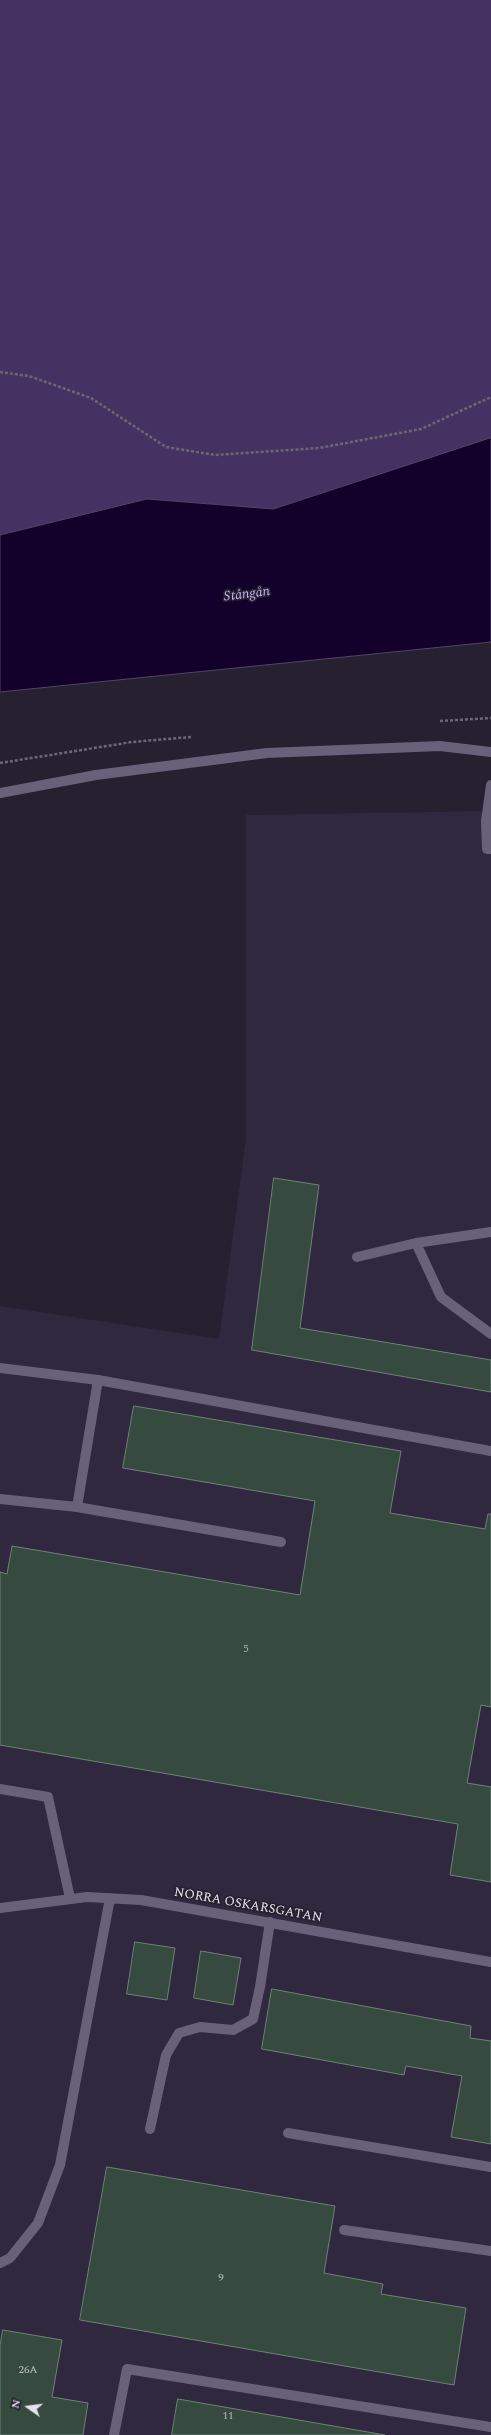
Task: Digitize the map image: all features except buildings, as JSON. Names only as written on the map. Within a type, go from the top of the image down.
[{"type":"street","points":[[0,793],[96,775],[267,753],[440,746],[491,752]]},
{"type":"street","points":[[491,785],[486,821],[487,849],[491,848]]},
{"type":"street","points":[[357,1257],[416,1243],[491,1232]]},
{"type":"street","points":[[416,1243],[441,1297],[491,1334]]},
{"type":"street","points":[[0,1368],[98,1380],[491,1451]]},
{"type":"street","points":[[77,1507],[98,1380]]},
{"type":"street","points":[[0,1498],[77,1507],[281,1542]]},
{"type":"street","points":[[0,1788],[48,1796],[70,1898]]},
{"type":"street","name":"NORRA OSKARSGATAN","points":[[0,1908],[70,1898],[141,1900],[491,1962]]},
{"type":"street","points":[[0,2263],[10,2258],[38,2223],[60,2164],[110,1898]]},
{"type":"street","points":[[150,2129],[166,2055],[179,2033],[200,2027],[233,2030],[253,2019],[260,1988],[270,1922]]},
{"type":"street","points":[[288,2132],[491,2167]]},
{"type":"street","points":[[344,2230],[491,2251]]},
{"type":"street","points":[[114,2435],[128,2369],[491,2427]]},
{"type":"path","points":[[0,372],[29,376],[91,398],[166,447],[215,455],[319,448],[421,429],[491,397]]},
{"type":"shaded area","points":[[0,0],[491,0],[491,438],[273,509],[147,499],[0,535]]},
{"type":"shaded area","points":[[491,811],[491,2435],[0,2435],[0,1306],[219,1339],[246,1138],[246,815]]},
{"type":"water","name":"Stångån","points":[[491,438],[491,642],[0,692],[0,535],[147,499],[273,509]]}]
